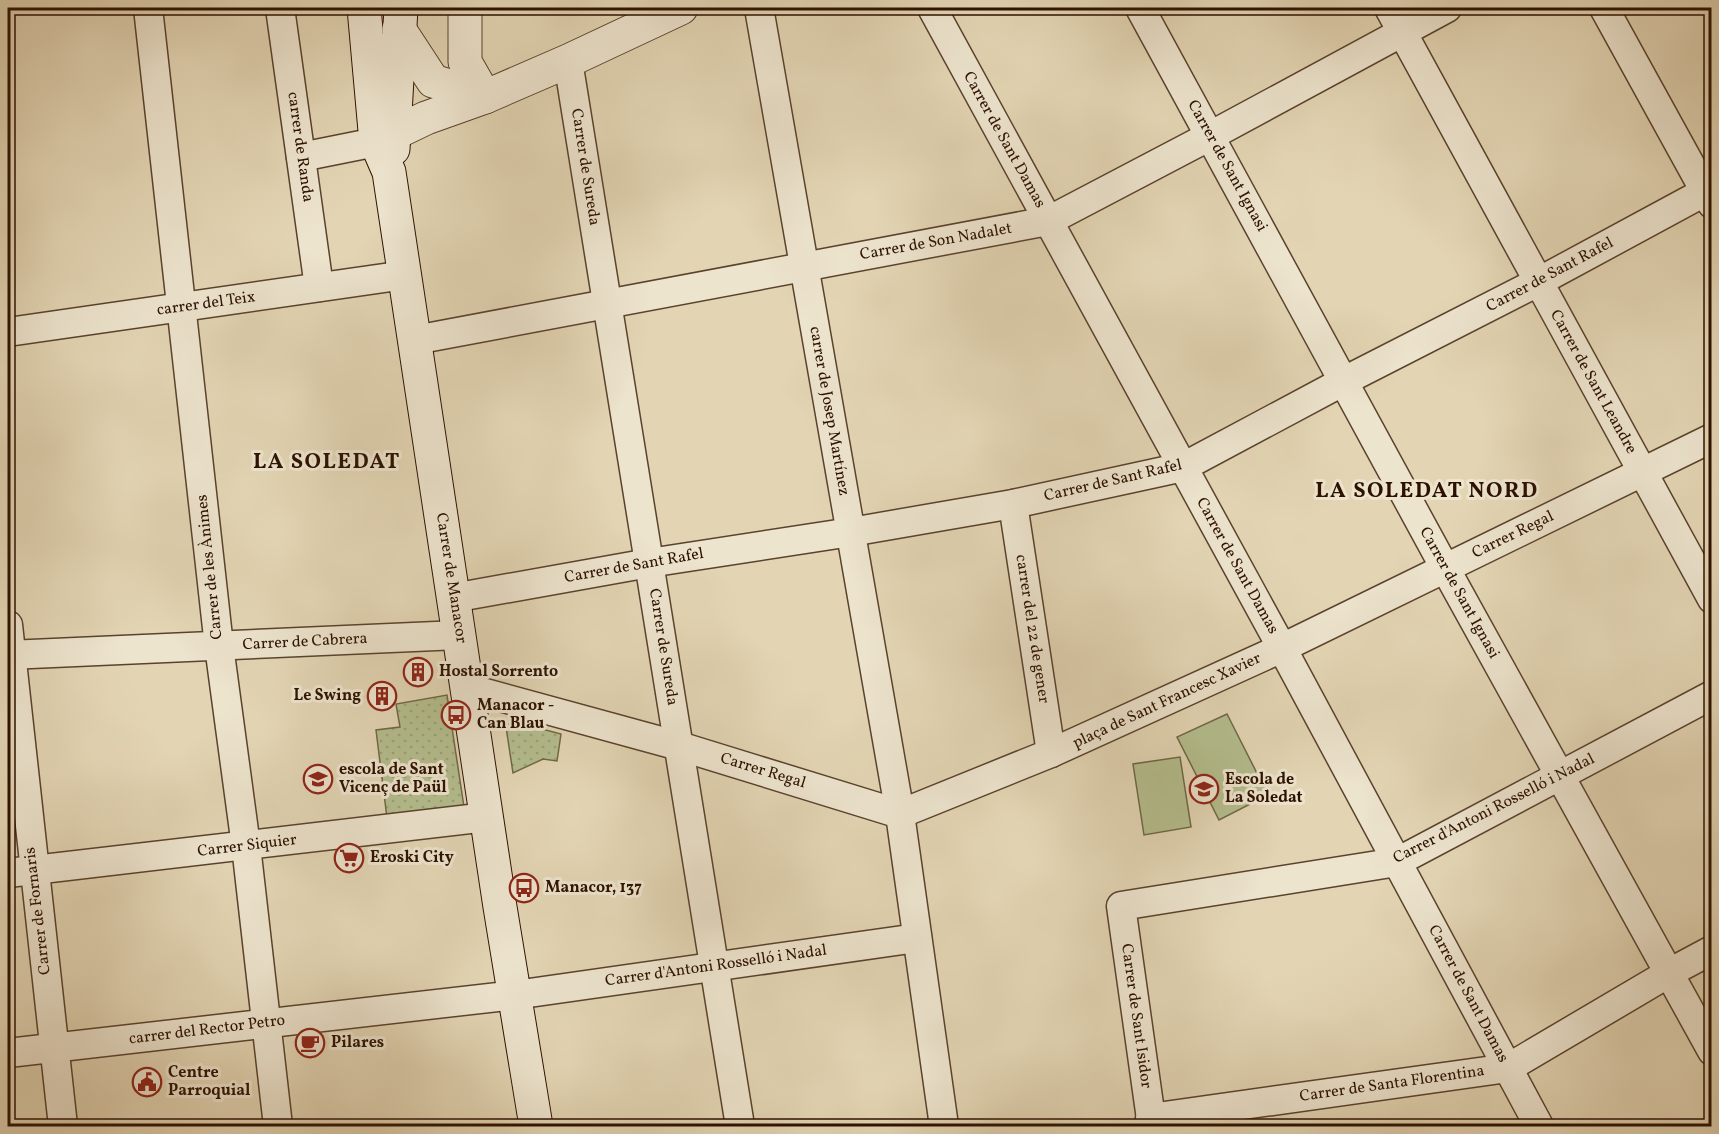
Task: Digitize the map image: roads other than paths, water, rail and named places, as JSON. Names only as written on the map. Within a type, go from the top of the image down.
[{"type":"main road","name":"Carrer de Manacor","points":[[364,8],[393,134]]},
{"type":"main road","points":[[393,134],[433,81],[463,8]]},
{"type":"main road","points":[[463,8],[465,62],[485,97]]},
{"type":"main road","points":[[393,134],[426,118],[485,97],[568,61],[681,8]]},
{"type":"main road","name":"Carrer de Manacor","points":[[400,18],[389,172],[536,1126]]},
{"type":"main road","points":[[400,18],[433,81],[485,97]]},
{"type":"street","name":"Carrer de les Ànimes","points":[[148,8],[219,646],[246,846],[278,1126]]},
{"type":"street","name":"carrer de Randa","points":[[280,8],[319,287]]},
{"type":"street","name":"carrer de Josep Martínez","points":[[759,8],[900,814]]},
{"type":"street","name":"Carrer de Sant Damas","points":[[932,8],[1282,648],[1539,1126]]},
{"type":"street","name":"Carrer de Sant Ignasi","points":[[1140,8],[1445,568],[1712,1051]]},
{"type":"street","name":"Carrer de Son Nadalet","points":[[415,340],[1048,221],[1210,136],[1395,19],[1447,8]]},
{"type":"street","points":[[1604,8],[1709,194]]},
{"type":"street","name":"Carrer de Sant Leandre","points":[[1395,19],[1712,599]]},
{"type":"street","name":"Carrer de Sureda","points":[[568,61],[741,1126]]},
{"type":"street","points":[[301,157],[393,134]]},
{"type":"street","name":"Carrer de Sant Rafel","points":[[453,598],[649,563],[1013,504],[1183,467],[1344,381],[1709,194]]},
{"type":"street","name":"carrer del Teix","points":[[8,332],[405,275]]},
{"type":"street","name":"Carrer Regal","points":[[1282,648],[1712,438]]},
{"type":"street","name":"carrer del 22 de gener","points":[[1013,504],[1052,753]]},
{"type":"street","name":"Carrer de Fornaris","points":[[8,625],[20,872],[54,1047],[63,1126]]},
{"type":"street","name":"Carrer de Cabrera","points":[[10,655],[459,635]]},
{"type":"street","name":"plaça de Sant Francesc Xavier","points":[[1052,753],[1282,648]]},
{"type":"street","name":"Carrer Regal","points":[[467,688],[679,746],[900,814]]},
{"type":"street","name":"Carrer d'Antoni Rosselló i Nadal","points":[[1121,906],[1397,862],[1712,695]]},
{"type":"street","points":[[944,1126],[900,814],[1052,753]]},
{"type":"street","name":"Carrer Siquier","points":[[20,872],[487,817]]},
{"type":"street","name":"Carrer de Sant Isidor","points":[[1121,906],[1151,1122]]},
{"type":"street","name":"Carrer d'Antoni Rosselló i Nadal","points":[[515,996],[917,938]]},
{"type":"street","name":"Carrer de Santa Florentina","points":[[1151,1122],[1508,1068],[1712,950]]},
{"type":"street","name":"carrer del Rector Petro","points":[[8,1053],[515,996]]},
{"type":"place","name":"Hostal Sorrento","points":[[418,672]]},
{"type":"place","name":"Le Swing","points":[[382,696]]},
{"type":"place","name":"Manacor - Can Blau","points":[[456,715]]},
{"type":"place","name":"escola de Sant Vicenç de Paül","points":[[318,779]]},
{"type":"place","name":"Escola de La Soledat","points":[[1204,789]]},
{"type":"place","name":"Eroski City","points":[[349,858]]},
{"type":"place","name":"Manacor, 137","points":[[524,888]]},
{"type":"place","name":"Pilares","points":[[310,1043]]},
{"type":"place","name":"Centre Parroquial","points":[[147,1082]]},
{"type":"district","name":"LA SOLEDAT","points":[[327,462]]},
{"type":"district","name":"LA SOLEDAT NORD","points":[[1427,491]]}]
